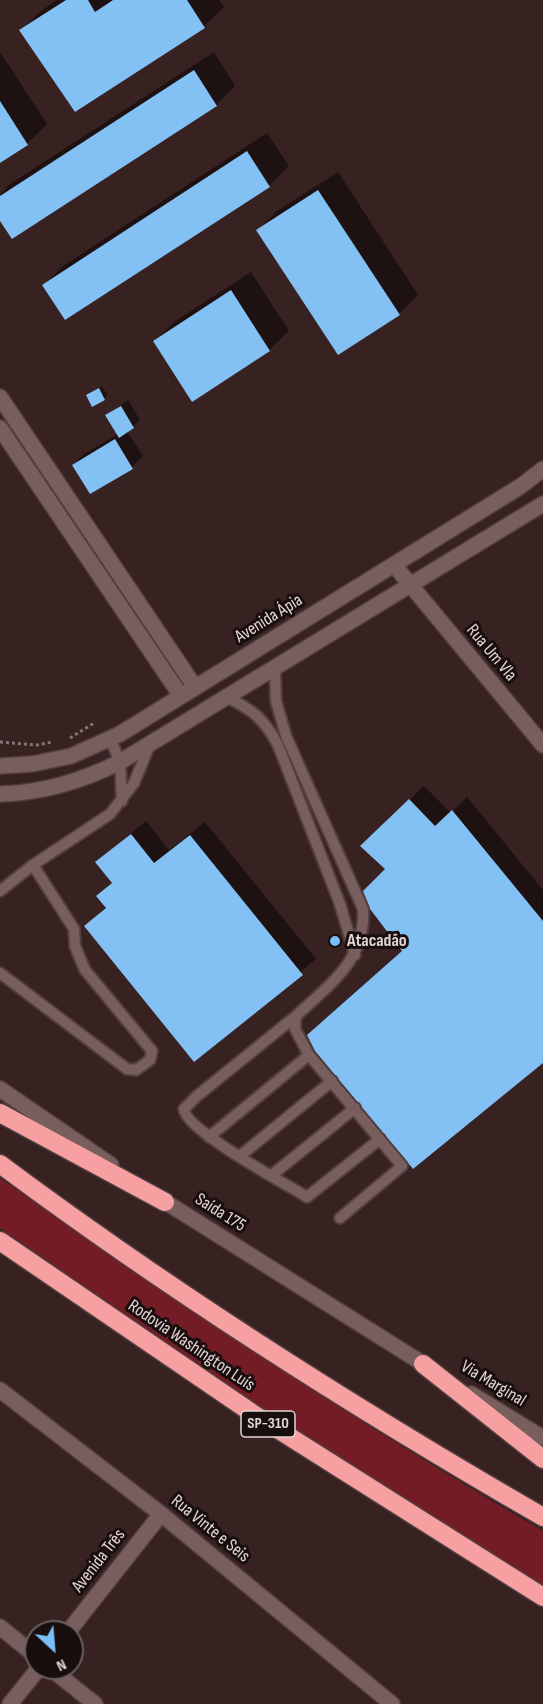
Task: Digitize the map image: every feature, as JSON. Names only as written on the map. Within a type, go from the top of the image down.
[{"type":"highway","points":[[0,1113],[165,1202]]},
{"type":"highway","points":[[0,1164],[198,1304],[432,1453],[543,1517]]},
{"type":"highway","name":"Rodovia Washington Luís","points":[[0,1241],[261,1419],[543,1597]]},
{"type":"highway","points":[[423,1364],[543,1459]]},
{"type":"street","points":[[0,397],[195,687]]},
{"type":"street","points":[[0,428],[181,696]]},
{"type":"street","name":"Avenida Ápia","points":[[0,766],[32,764],[71,756],[110,738],[394,565],[521,486],[543,469]]},
{"type":"street","points":[[0,794],[40,790],[83,780],[120,762],[543,504]]},
{"type":"street","name":"Rua Um Vla","points":[[394,565],[543,745]]},
{"type":"street","name":"Saída 175","points":[[0,1089],[165,1202],[423,1364]]},
{"type":"street","name":"Via Marginal","points":[[423,1364],[543,1437]]},
{"type":"street","name":"Rua Vinte e Seis","points":[[0,1390],[161,1514],[392,1704]]},
{"type":"street","name":"Avenida Três","points":[[77,1620],[161,1514]]},
{"type":"street","points":[[0,1627],[24,1646]]},
{"type":"street","points":[[10,1704],[29,1680]]},
{"type":"street","points":[[65,1680],[95,1704]]},
{"type":"lane","points":[[275,668],[276,701],[286,735],[363,909],[364,930],[356,955],[332,981],[296,1016],[184,1109],[186,1118],[209,1137],[307,1197],[381,1139]]},
{"type":"lane","points":[[227,697],[249,708],[266,723],[278,745],[340,904],[356,955]]},
{"type":"lane","points":[[110,738],[120,762],[122,801]]},
{"type":"lane","points":[[0,891],[33,865],[110,814],[134,783],[150,744]]},
{"type":"lane","points":[[0,973],[127,1069],[136,1070],[150,1060],[152,1051],[85,970],[75,945],[74,929],[33,865]]},
{"type":"lane","points":[[296,1016],[295,1029],[309,1054],[402,1166],[340,1218]]},
{"type":"lane","points":[[209,1137],[309,1054]]},
{"type":"lane","points":[[240,1156],[332,1081]]},
{"type":"lane","points":[[272,1175],[355,1108]]},
{"type":"path","points":[[68,739],[94,723]]},
{"type":"path","points":[[0,742],[37,745],[58,741]]},
{"type":"shaded area","points":[[0,1178],[267,1361],[473,1490],[543,1531],[543,1585],[295,1430],[0,1228]]},
{"type":"building","points":[[66,0],[88,0],[95,12],[113,0],[187,0],[205,28],[75,112],[19,30]]},
{"type":"building","points":[[194,70],[217,106],[12,239],[0,221],[0,196]]},
{"type":"building","points":[[0,101],[28,145],[0,163]]},
{"type":"building","points":[[247,151],[270,187],[65,320],[42,285]]},
{"type":"building","points":[[318,190],[400,315],[338,355],[256,230]]},
{"type":"building","points":[[231,290],[270,351],[192,402],[153,341]]},
{"type":"building","points":[[99,388],[105,400],[92,407],[86,395]]},
{"type":"building","points":[[121,406],[134,428],[119,438],[105,415]]},
{"type":"building","points":[[115,439],[133,469],[90,494],[72,465]]},
{"type":"building","points":[[409,799],[435,826],[452,810],[543,921],[543,1063],[413,1169],[315,1051],[307,1035],[402,951],[370,909],[363,891],[385,869],[360,846]]},
{"type":"building","points":[[131,834],[154,863],[190,835],[303,975],[194,1062],[84,926],[106,908],[96,896],[112,883],[95,862]]},
{"type":"place","name":"Atacadão","points":[[335,941]]}]
